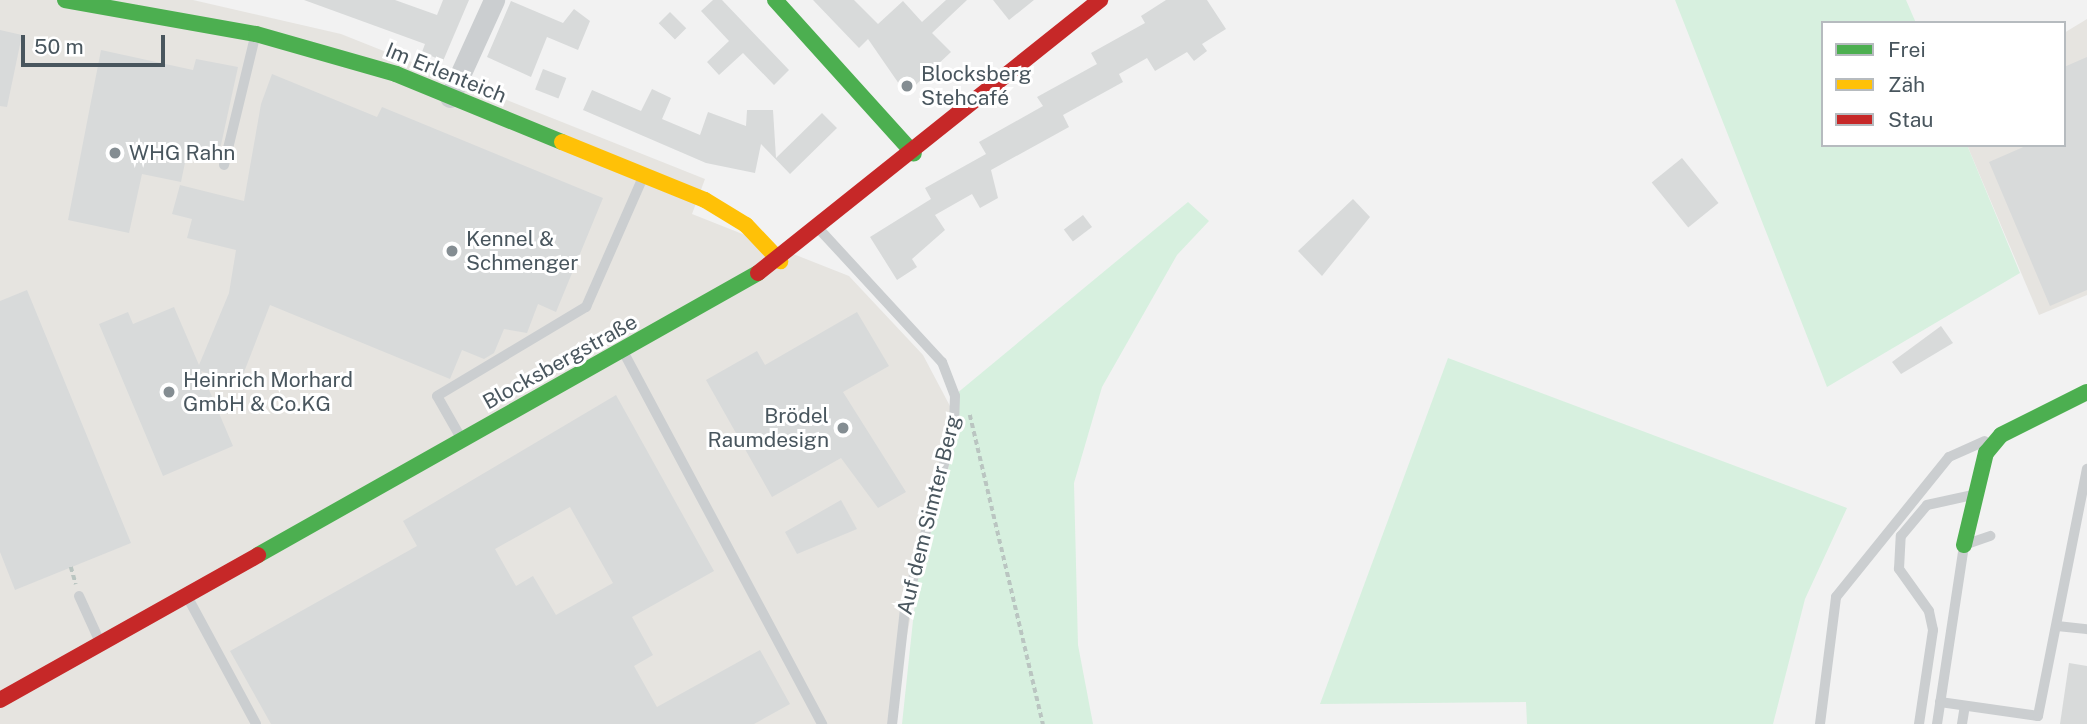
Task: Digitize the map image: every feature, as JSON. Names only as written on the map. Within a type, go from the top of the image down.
[{"type":"main road","name":"Im Erlenteich","points":[[65,0],[256,34],[354,60],[733,215],[779,261]]},
{"type":"main road","points":[[775,0],[914,154]]},
{"type":"main road","name":"Blocksbergstraße","points":[[0,700],[623,352],[779,261],[914,154],[1100,0]]},
{"type":"main road","points":[[1964,545],[1972,495],[1986,453],[2001,435],[2087,392]]},
{"type":"street","points":[[450,97],[494,0]]},
{"type":"lane","points":[[224,165],[256,34]]},
{"type":"lane","points":[[463,441],[437,396],[586,307],[643,176]]},
{"type":"lane","points":[[820,230],[917,331],[951,380]]},
{"type":"lane","points":[[623,352],[822,724]]},
{"type":"lane","name":"Auf dem Simter Berg","points":[[892,724],[905,609],[954,427],[951,380]]},
{"type":"lane","points":[[1820,724],[1836,597],[1949,457],[2001,435]]},
{"type":"lane","points":[[1940,702],[2040,720],[2087,469]]},
{"type":"lane","points":[[1919,724],[1933,630],[1929,611],[1899,569],[1901,536],[1927,505],[1972,495]]},
{"type":"lane","points":[[1937,724],[1964,545],[1990,536]]},
{"type":"lane","points":[[187,595],[256,724]]},
{"type":"lane","points":[[79,596],[100,642]]},
{"type":"lane","points":[[2057,626],[2087,629]]},
{"type":"lane","points":[[1962,724],[1965,706]]},
{"type":"path","points":[[951,380],[970,414],[1043,724]]},
{"type":"shaded area","points":[[0,0],[193,0],[341,34],[705,179],[692,214],[849,276],[923,355],[960,425],[917,583],[890,724],[0,724]]},
{"type":"shaded area","points":[[2087,19],[2087,295],[2039,315],[1968,147],[2066,147],[2066,32]]},
{"type":"green space","points":[[1675,0],[1906,0],[1915,21],[1821,21],[1821,147],[1968,147],[2020,273],[1827,387]]},
{"type":"green space","points":[[1188,202],[1209,221],[1177,255],[1102,387],[1074,483],[1078,645],[1093,724],[902,724],[917,583],[960,425],[950,399]]},
{"type":"green space","points":[[1448,358],[1847,508],[1805,599],[1773,724],[1527,724],[1526,702],[1320,704]]},
{"type":"building","points":[[304,0],[395,0],[437,15],[443,0],[469,0],[443,61],[422,52],[425,44]]},
{"type":"building","points":[[713,0],[722,0],[789,70],[774,85],[743,53],[719,75],[707,62],[729,41],[701,11]]},
{"type":"building","points":[[813,0],[854,0],[878,24],[903,1],[922,22],[946,0],[967,0],[932,33],[951,52],[906,94],[868,39],[859,48]]},
{"type":"building","points":[[993,0],[1034,0],[1009,20]]},
{"type":"building","points":[[1166,0],[1207,0],[1226,29],[1202,44],[1207,51],[1194,61],[1187,52],[1155,71],[1147,58],[1119,74],[1123,82],[1063,115],[1069,127],[991,170],[998,198],[980,208],[972,194],[935,215],[945,230],[912,259],[917,267],[897,280],[870,237],[931,199],[925,188],[986,154],[979,142],[1043,106],[1037,97],[1097,64],[1091,53],[1145,23],[1141,16]]},
{"type":"building","points":[[511,1],[563,23],[574,9],[590,21],[578,50],[547,37],[531,77],[487,57]]},
{"type":"building","points":[[670,12],[686,28],[675,40],[659,23]]},
{"type":"building","points":[[0,30],[22,35],[7,107],[0,106]]},
{"type":"building","name":"WHG Rahn","points":[[101,50],[193,70],[196,59],[238,67],[219,154],[188,148],[181,182],[142,174],[129,233],[68,220]]},
{"type":"building","points":[[2087,57],[2087,290],[2050,306],[1989,162],[2023,147],[2066,147],[2066,66]]},
{"type":"building","points":[[543,69],[566,78],[558,98],[535,90]]},
{"type":"building","points":[[272,74],[377,117],[382,107],[603,198],[556,312],[538,304],[527,333],[504,329],[494,353],[484,359],[462,350],[450,379],[270,305],[239,385],[201,371],[233,446],[163,476],[99,324],[128,312],[133,324],[174,307],[199,365],[229,293],[236,250],[187,238],[192,219],[172,214],[180,185],[244,201],[261,104]]},
{"type":"building","points":[[652,89],[671,98],[662,119],[700,135],[708,112],[746,126],[747,110],[773,110],[776,158],[822,113],[837,128],[790,174],[761,144],[755,173],[706,163],[583,110],[592,90],[641,111]]},
{"type":"building","points":[[1682,158],[1719,203],[1688,228],[1652,183]]},
{"type":"building","points":[[1353,199],[1370,217],[1322,276],[1298,251]]},
{"type":"building","points":[[1083,215],[1092,227],[1073,241],[1064,229]]},
{"type":"building","points":[[27,290],[131,543],[15,590],[0,552],[0,301]]},
{"type":"building","points":[[857,312],[889,366],[843,392],[906,492],[878,508],[841,458],[772,497],[706,380],[757,351],[765,365]]},
{"type":"building","points":[[1941,326],[1953,343],[1901,374],[1892,362]]},
{"type":"building","points":[[616,395],[714,571],[632,617],[653,655],[634,666],[657,707],[760,650],[790,704],[754,724],[271,724],[230,651],[417,546],[403,521]],"holes":[[[570,507],[613,583],[556,615],[533,576],[516,586],[495,549]]]},
{"type":"building","points":[[841,500],[857,529],[797,554],[785,532]]},
{"type":"building","points":[[2069,663],[2087,666],[2087,724],[2060,724]]},
{"type":"traffic: fast","points":[[65,0],[256,34],[396,74],[562,142]]},
{"type":"traffic: fast","points":[[775,0],[914,154]]},
{"type":"traffic: fast","points":[[258,555],[758,273]]},
{"type":"traffic: fast","points":[[1964,545],[1986,453],[2001,435],[2087,392]]},
{"type":"traffic: slow","points":[[562,142],[705,200],[746,225],[780,261]]},
{"type":"traffic: jam","points":[[758,273],[1100,0]]},
{"type":"traffic: jam","points":[[0,700],[258,555]]},
{"type":"place","name":"Blocksberg Stehcafé","points":[[907,86]]},
{"type":"place","name":"WHG Rahn","points":[[115,153]]},
{"type":"place","name":"Kennel & Schmenger","points":[[452,251]]},
{"type":"place","name":"Heinrich Morhard GmbH & Co.KG","points":[[169,392]]},
{"type":"place","name":"Brödel Raumdesign","points":[[843,428]]}]
